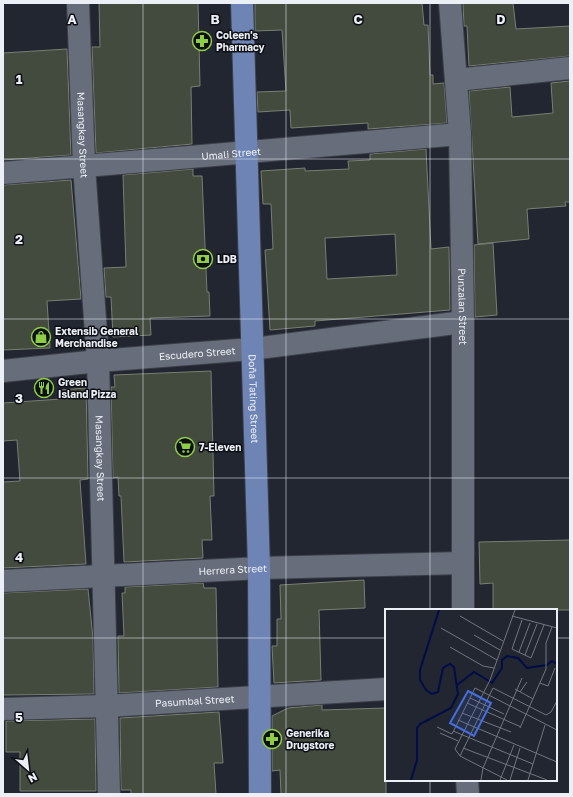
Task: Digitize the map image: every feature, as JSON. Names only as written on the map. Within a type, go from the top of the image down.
[{"type":"main road","name":"Doña Tating Street","points":[[242,3],[258,568],[260,794]]},
{"type":"street","name":"Masangkay Street","points":[[78,3],[84,166],[98,361],[109,794]]},
{"type":"street","name":"Punzalan Street","points":[[450,3],[460,134],[463,322],[463,609]]},
{"type":"street","points":[[456,80],[570,68]]},
{"type":"street","name":"Umali Street","points":[[3,173],[460,134]]},
{"type":"street","name":"Escudero Street","points":[[3,371],[98,361],[252,349],[463,322]]},
{"type":"street","name":"Herrera Street","points":[[3,581],[258,568],[463,563]]},
{"type":"street","name":"Pasumbal Street","points":[[3,709],[107,706],[385,689]]},
{"type":"street","points":[[467,781],[468,794]]},
{"type":"building","points":[[99,3],[198,3],[200,86],[191,87],[192,144],[96,153],[92,47],[100,47]]},
{"type":"building","points":[[255,3],[422,3],[424,25],[428,25],[430,75],[433,75],[433,84],[444,83],[447,123],[368,129],[368,123],[291,128],[290,110],[258,112],[257,92],[286,91],[282,30],[255,31]]},
{"type":"building","points":[[463,3],[513,3],[516,29],[570,26],[570,56],[469,66],[467,26],[464,26]]},
{"type":"building","points":[[67,49],[71,155],[3,160],[3,53]]},
{"type":"building","points":[[570,81],[570,202],[565,202],[566,206],[527,209],[529,239],[478,244],[469,91],[510,87],[512,117],[553,113],[551,83]]},
{"type":"building","points":[[426,149],[431,249],[449,247],[450,310],[315,321],[315,326],[270,330],[265,250],[273,249],[271,204],[263,204],[261,171],[305,168],[305,171],[349,169],[348,161],[370,160],[370,154]],"holes":[[[395,234],[397,275],[327,279],[325,238]]]},
{"type":"building","points":[[193,169],[193,176],[202,176],[207,292],[209,292],[210,316],[150,318],[151,335],[113,337],[111,297],[106,297],[104,268],[126,267],[123,175]]},
{"type":"building","points":[[71,180],[81,299],[47,301],[50,348],[3,350],[3,185]]},
{"type":"building","points":[[493,243],[497,315],[475,317],[474,245]]},
{"type":"building","points":[[211,371],[214,496],[210,496],[212,540],[202,540],[203,558],[124,562],[121,496],[119,496],[118,477],[113,478],[111,387],[115,387],[114,375]]},
{"type":"building","points":[[86,388],[88,479],[80,480],[86,564],[3,568],[3,482],[20,481],[17,440],[3,441],[3,403],[61,399],[60,390]]},
{"type":"building","points":[[570,540],[570,610],[493,609],[493,583],[480,584],[479,542]]},
{"type":"building","points":[[364,580],[365,608],[319,610],[321,680],[274,683],[272,646],[277,646],[277,619],[281,619],[280,585]]},
{"type":"building","points":[[203,583],[204,588],[216,588],[218,687],[119,693],[118,636],[124,636],[122,593],[125,593],[125,587]]},
{"type":"building","points":[[88,589],[93,638],[94,694],[3,695],[3,593]]},
{"type":"building","points":[[322,705],[322,710],[385,708],[386,794],[281,794],[280,770],[272,771],[272,716],[288,708]]},
{"type":"building","points":[[219,712],[223,763],[214,763],[216,794],[131,794],[131,790],[121,790],[120,718]]},
{"type":"building","points":[[95,719],[96,791],[20,791],[20,752],[6,752],[6,721]]},
{"type":"place","name":"Coleen's Pharmacy","points":[[202,41]]},
{"type":"place","name":"LDB","points":[[203,259]]},
{"type":"place","name":"Extensib General Merchandise","points":[[41,337]]},
{"type":"place","name":"Green Island Pizza","points":[[44,388]]},
{"type":"place","name":"7-Eleven","points":[[185,447]]},
{"type":"place","name":"Generika Drugstore","points":[[272,739]]}]
